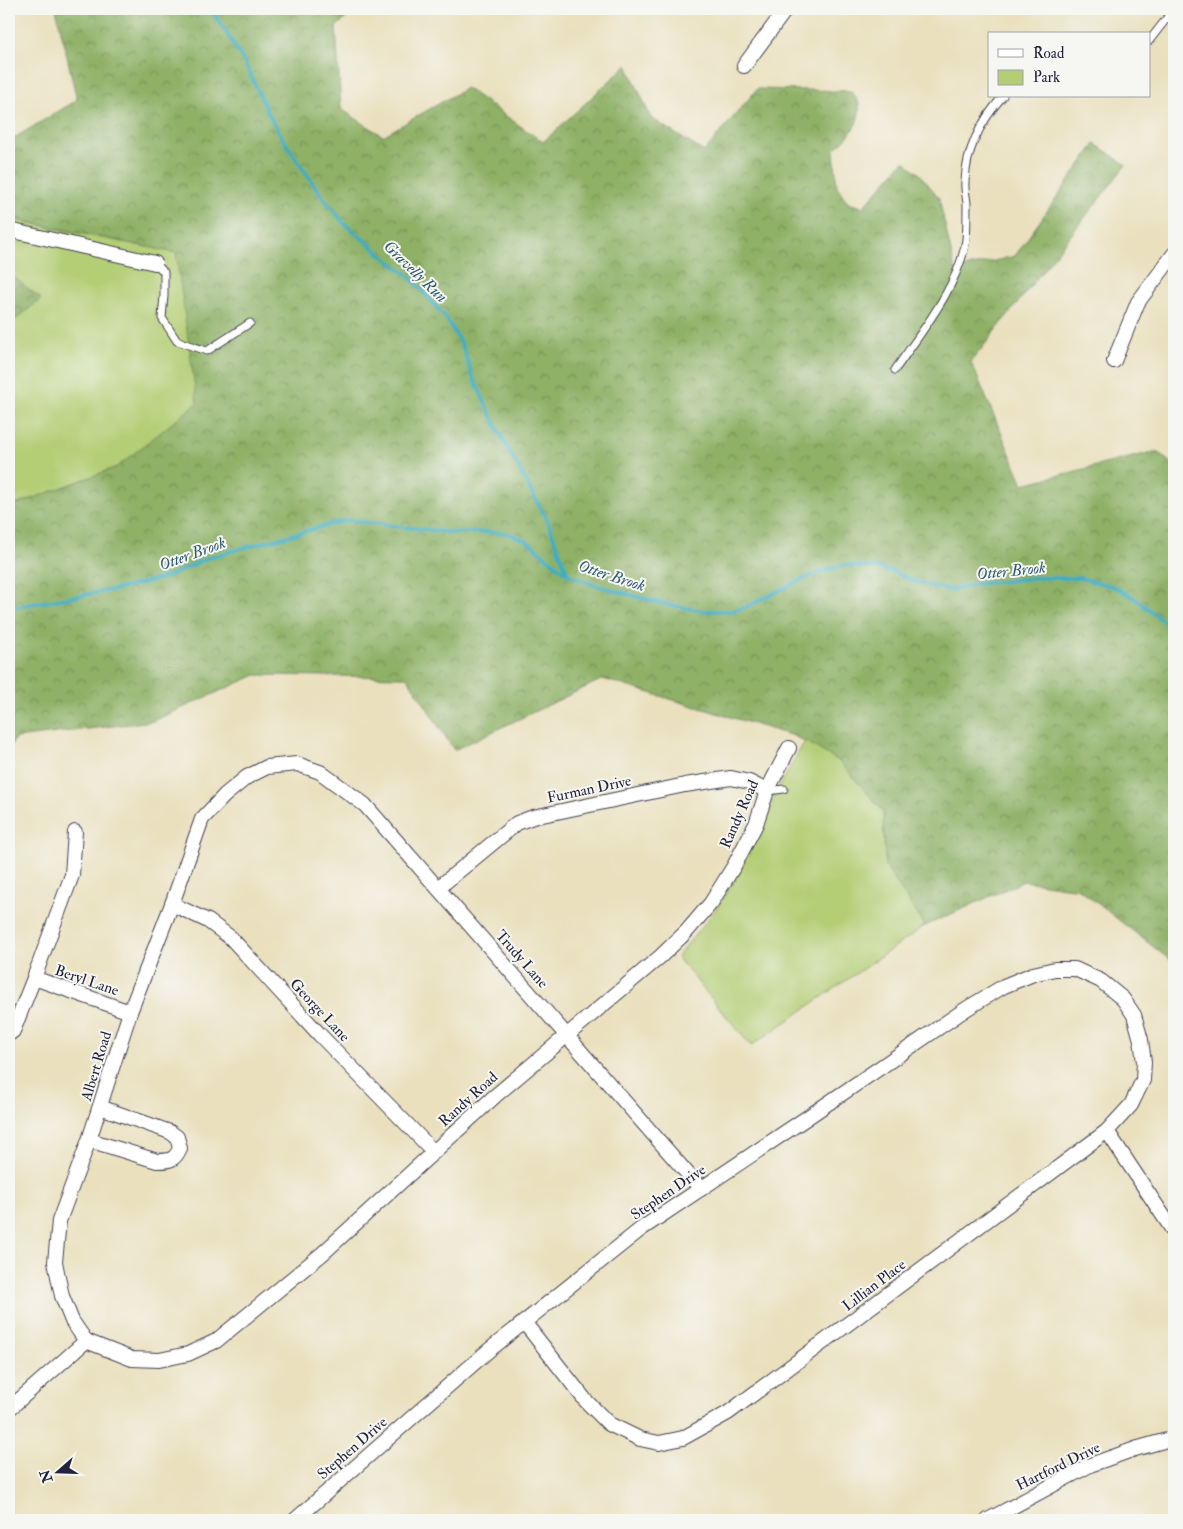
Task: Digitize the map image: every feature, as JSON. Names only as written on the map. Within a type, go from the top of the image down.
[{"type":"street","points":[[744,66],[786,9]]},
{"type":"street","points":[[9,230],[155,263]]},
{"type":"street","points":[[1114,361],[1138,302],[1174,254]]},
{"type":"street","name":"Randy Road","points":[[86,1341],[132,1359],[158,1360],[188,1354],[216,1341],[322,1254],[494,1096],[661,956],[687,931],[711,903],[734,866],[756,824],[767,791],[789,748]]},
{"type":"street","name":"Albert Road","points":[[86,1341],[72,1321],[62,1296],[55,1262],[59,1221],[89,1140],[130,1012],[172,904],[202,819],[248,777],[267,767],[297,764],[305,766]]},
{"type":"street","name":"Trudy Lane","points":[[305,766],[320,772],[365,805],[701,1189]]},
{"type":"street","name":"Furman Drive","points":[[438,888],[517,823],[533,817],[685,785],[731,778],[749,782],[767,791]]},
{"type":"street","points":[[9,1034],[13,1031],[34,978],[72,875],[76,832]]},
{"type":"street","name":"George Lane","points":[[172,904],[208,921],[231,938],[320,1035],[434,1152]]},
{"type":"street","name":"Stephen Drive","points":[[304,1517],[488,1351],[641,1229],[966,1010],[1004,986],[1033,974],[1055,969],[1075,969],[1101,981]]},
{"type":"street","name":"Beryl Lane","points":[[34,978],[130,1012]]},
{"type":"street","name":"Lillian Place","points":[[524,1322],[586,1401],[609,1424],[640,1439],[659,1443],[683,1438],[728,1414],[1107,1131],[1131,1105],[1143,1080],[1144,1062],[1141,1040],[1134,1015],[1123,999],[1101,981]]},
{"type":"street","points":[[89,1140],[157,1161],[169,1161],[177,1155],[180,1148],[177,1137],[170,1132],[100,1107]]},
{"type":"street","points":[[1107,1131],[1174,1232]]},
{"type":"street","points":[[9,1409],[86,1341]]},
{"type":"street","name":"Hartford Drive","points":[[988,1520],[1090,1465],[1174,1438]]},
{"type":"lane","points":[[1150,39],[1174,9]]},
{"type":"lane","points":[[895,370],[936,311],[955,277],[966,240],[967,205],[965,183],[968,161],[975,138],[990,111],[1001,98]]},
{"type":"lane","points":[[155,263],[164,272],[162,318],[177,341],[207,351],[250,323]]},
{"type":"lane","points":[[767,791],[784,789]]},
{"type":"green space","points":[[56,9],[356,9],[336,27],[341,109],[383,136],[466,88],[543,142],[627,65],[651,118],[704,152],[757,89],[851,91],[859,105],[858,119],[844,141],[834,150],[837,186],[848,203],[863,207],[904,161],[919,173],[939,198],[955,270],[1015,256],[1095,144],[1126,165],[971,362],[1023,484],[1157,451],[1174,466],[1174,963],[1079,889],[1024,881],[925,926],[885,866],[883,811],[840,762],[794,736],[603,679],[454,750],[407,677],[256,675],[153,721],[16,738],[9,747],[9,507],[117,467],[176,253],[9,218],[9,141],[77,100]]},
{"type":"green space","points":[[15,220],[176,253],[197,403],[117,467],[9,507],[9,325],[41,299],[9,273],[9,235]]},
{"type":"green space","points":[[9,273],[41,299],[9,325]]},
{"type":"green space","points":[[805,741],[840,762],[883,811],[885,866],[925,926],[751,1046],[677,957],[713,913],[733,883],[779,787]]},
{"type":"waterway","name":"Gravelly Run","points":[[210,9],[246,65],[268,113],[286,144],[321,195],[344,223],[409,276],[445,317],[461,343],[472,375],[500,434],[547,520],[567,572]]},
{"type":"waterway","name":"Otter Brook","points":[[9,608],[119,589],[167,577],[210,557],[347,520],[453,533],[507,533],[527,541],[567,574],[594,585],[668,605],[705,611],[732,611],[746,607],[801,580],[845,565],[877,568],[894,572],[913,581],[951,590],[976,584],[1032,578],[1080,578],[1115,587],[1136,599],[1174,630]]}]
